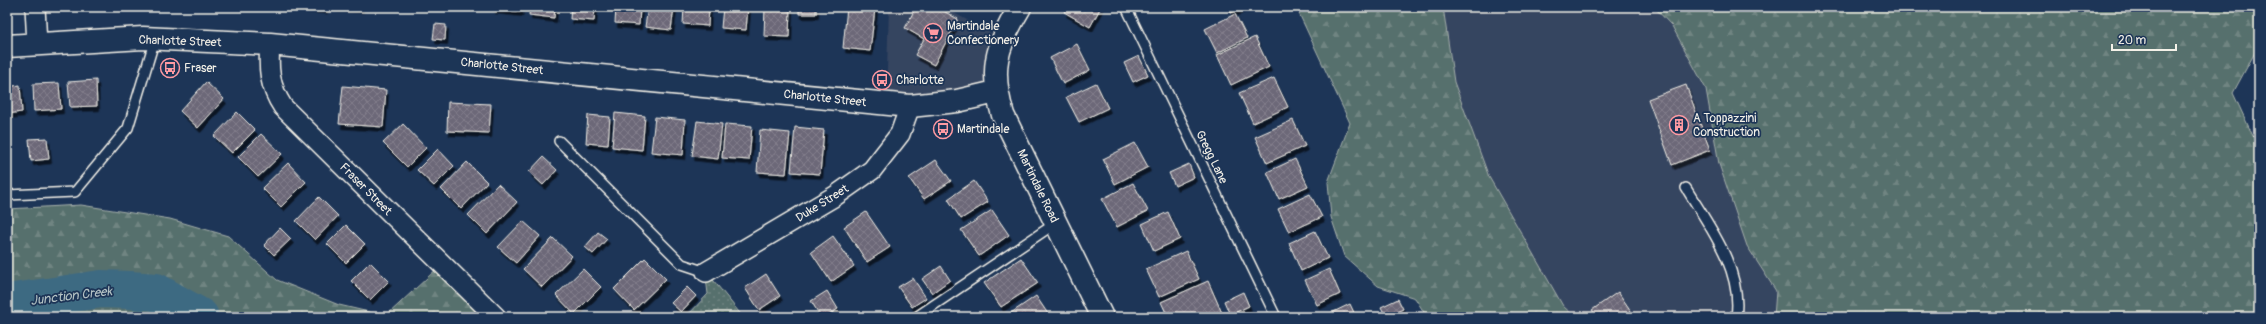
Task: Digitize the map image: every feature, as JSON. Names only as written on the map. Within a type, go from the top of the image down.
[{"type":"street","points":[[35,7],[37,44]]},
{"type":"street","name":"Martindale Road","points":[[1020,7],[1000,46],[995,68],[996,92],[1003,115],[1102,317]]},
{"type":"street","name":"Charlotte Street","points":[[7,46],[155,39],[270,44],[910,106],[957,102],[996,92]]},
{"type":"street","name":"Fraser Street","points":[[270,44],[268,64],[270,81],[275,95],[283,107],[496,317]]},
{"type":"street","name":"Duke Street","points":[[706,272],[835,196],[872,170],[900,134],[910,106]]},
{"type":"lane","name":"Gregg Lane","points":[[1126,7],[1276,317]]},
{"type":"lane","points":[[7,195],[75,192],[128,128],[155,39]]},
{"type":"lane","points":[[559,141],[682,264],[706,272]]},
{"type":"lane","points":[[1686,188],[1717,240],[1730,268],[1736,290],[1736,317]]},
{"type":"lane","points":[[916,317],[1056,223]]},
{"type":"shaded area","points":[[889,7],[943,7],[1000,38],[994,91],[886,102]]},
{"type":"shaded area","points":[[1443,7],[1654,7],[1672,26],[1706,89],[1719,164],[1747,246],[1776,291],[1774,317],[1575,317],[1563,306],[1489,177],[1454,82]]},
{"type":"green space","points":[[1296,7],[1443,7],[1454,82],[1489,177],[1563,306],[1575,317],[1427,317],[1415,298],[1378,286],[1344,256],[1331,217],[1328,182],[1350,123]]},
{"type":"green space","points":[[1654,7],[2259,7],[2259,45],[2233,93],[2259,149],[2259,317],[1774,317],[1776,291],[1747,246],[1719,164],[1706,89],[1672,26]]},
{"type":"green space","points":[[81,205],[170,219],[228,236],[277,280],[339,305],[386,316],[441,265],[494,317],[197,317],[156,294],[7,305],[7,209]]},
{"type":"green space","points":[[705,270],[743,317],[686,317],[708,294]]},
{"type":"green space","points":[[101,290],[156,294],[197,317],[7,317],[7,305]]},
{"type":"building","points":[[296,7],[325,7],[325,9]]},
{"type":"building","points":[[335,7],[361,7],[361,8]]},
{"type":"building","points":[[493,7],[521,7],[520,12],[493,9]]},
{"type":"building","points":[[530,7],[555,7],[554,18],[529,15]]},
{"type":"building","points":[[571,7],[595,7],[594,21],[570,19]]},
{"type":"building","points":[[616,7],[640,7],[639,25],[615,23]]},
{"type":"building","points":[[648,7],[674,7],[671,30],[645,27]]},
{"type":"building","points":[[684,7],[709,7],[708,26],[683,24]]},
{"type":"building","points":[[723,7],[748,7],[746,30],[721,28]]},
{"type":"building","points":[[765,7],[790,8],[789,37],[764,36]]},
{"type":"building","points":[[799,7],[816,7],[816,14],[799,14]]},
{"type":"building","points":[[847,7],[875,9],[870,51],[843,48]]},
{"type":"building","name":"Martindale Confectionery","points":[[916,7],[936,7],[958,19],[934,65],[915,55],[924,39],[905,28]]},
{"type":"building","points":[[1067,7],[1101,7],[1090,27],[1064,12]]},
{"type":"building","points":[[1228,7],[1243,7],[1231,13]]},
{"type":"building","points":[[1235,14],[1247,38],[1217,53],[1205,29]]},
{"type":"building","points":[[435,24],[446,25],[445,40],[433,39]]},
{"type":"building","points":[[1255,37],[1269,67],[1231,85],[1217,55]]},
{"type":"building","points":[[1077,44],[1090,70],[1063,84],[1050,58]]},
{"type":"building","points":[[1139,56],[1148,75],[1133,82],[1124,63]]},
{"type":"building","points":[[1274,78],[1288,107],[1253,123],[1239,93]]},
{"type":"building","points":[[96,80],[97,106],[70,107],[68,82]]},
{"type":"building","points":[[206,82],[224,99],[198,128],[180,111]]},
{"type":"building","points":[[59,83],[61,109],[34,111],[33,84]]},
{"type":"building","points":[[1096,83],[1108,108],[1079,122],[1066,97]]},
{"type":"building","points":[[20,85],[22,112],[7,114],[7,87]]},
{"type":"building","name":"A Toppazzini Construction","points":[[1686,85],[1710,150],[1672,165],[1648,99]]},
{"type":"building","points":[[343,86],[386,90],[383,127],[339,124]]},
{"type":"building","points":[[448,102],[491,104],[489,133],[447,131]]},
{"type":"building","points":[[237,112],[255,130],[232,153],[214,136]]},
{"type":"building","points":[[615,113],[645,116],[642,150],[612,147]]},
{"type":"building","points":[[588,115],[610,117],[608,145],[586,143]]},
{"type":"building","points":[[655,117],[685,120],[683,155],[651,152]]},
{"type":"building","points":[[1293,120],[1305,146],[1267,163],[1255,137]]},
{"type":"building","points":[[697,121],[722,124],[718,159],[692,156]]},
{"type":"building","points":[[403,124],[426,148],[407,167],[383,143]]},
{"type":"building","points":[[725,124],[752,126],[749,160],[722,158]]},
{"type":"building","points":[[795,127],[824,130],[820,174],[791,172]]},
{"type":"building","points":[[760,130],[790,133],[786,174],[757,172]]},
{"type":"building","points":[[261,134],[282,154],[258,177],[238,157]]},
{"type":"building","points":[[47,138],[49,159],[31,161],[29,139]]},
{"type":"building","points":[[1135,143],[1148,167],[1115,184],[1103,159]]},
{"type":"building","points":[[438,149],[454,166],[434,186],[417,170]]},
{"type":"building","points":[[543,157],[557,170],[543,185],[529,172]]},
{"type":"building","points":[[1295,159],[1308,186],[1279,199],[1267,172]]},
{"type":"building","points":[[936,160],[951,181],[924,199],[909,178]]},
{"type":"building","points":[[467,162],[487,182],[461,209],[441,189]]},
{"type":"building","points":[[288,163],[306,182],[281,207],[262,188]]},
{"type":"building","points":[[1189,164],[1194,177],[1175,186],[1169,173]]},
{"type":"building","points":[[974,181],[988,202],[961,219],[948,199]]},
{"type":"building","points":[[1133,183],[1148,211],[1117,227],[1102,199]]},
{"type":"building","points":[[498,184],[517,202],[487,234],[468,215]]},
{"type":"building","points":[[1310,194],[1322,217],[1289,232],[1278,209]]},
{"type":"building","points":[[319,197],[338,216],[315,240],[296,221]]},
{"type":"building","points":[[992,210],[1009,235],[979,256],[961,230]]},
{"type":"building","points":[[866,212],[890,247],[867,262],[844,227]]},
{"type":"building","points":[[1168,212],[1180,239],[1154,251],[1142,224]]},
{"type":"building","points":[[523,221],[540,236],[516,263],[498,247]]},
{"type":"building","points":[[346,225],[365,244],[346,263],[327,244]]},
{"type":"building","points":[[280,228],[291,239],[274,255],[264,245]]},
{"type":"building","points":[[1315,231],[1328,258],[1301,271],[1289,243]]},
{"type":"building","points":[[598,232],[607,239],[593,254],[585,247]]},
{"type":"building","points":[[833,236],[854,266],[831,282],[811,252]]},
{"type":"building","points":[[553,238],[572,256],[542,287],[523,269]]},
{"type":"building","points":[[1186,251],[1199,279],[1159,297],[1146,269]]},
{"type":"building","points":[[645,258],[666,279],[634,310],[614,289]]},
{"type":"building","points":[[1021,258],[1038,283],[1001,307],[984,283]]},
{"type":"building","points":[[370,262],[389,281],[370,300],[351,281]]},
{"type":"building","points":[[941,266],[950,280],[932,293],[922,279]]},
{"type":"building","points":[[583,269],[601,287],[574,314],[556,295]]},
{"type":"building","points":[[1329,269],[1340,294],[1317,305],[1305,280]]},
{"type":"building","points":[[766,274],[780,296],[759,310],[745,288]]},
{"type":"building","points":[[913,278],[926,298],[912,307],[898,287]]},
{"type":"building","points":[[1208,281],[1222,313],[1213,317],[1168,317],[1161,302]]},
{"type":"building","points":[[687,287],[696,296],[681,312],[671,303]]},
{"type":"building","points":[[827,291],[838,309],[825,317],[821,317],[811,301]]},
{"type":"building","points":[[1243,292],[1249,306],[1230,315],[1224,301]]},
{"type":"building","points":[[1618,292],[1635,317],[1597,317],[1592,310]]},
{"type":"building","points":[[1036,296],[1050,317],[1005,317]]},
{"type":"building","points":[[1398,299],[1403,309],[1386,317],[1381,307]]},
{"type":"building","points":[[1350,304],[1356,317],[1328,317],[1327,315]]},
{"type":"building","points":[[1406,313],[1408,317],[1398,317]]},
{"type":"waterway","name":"Junction Creek","points":[[7,303],[101,289],[130,290],[156,292],[200,317]]},
{"type":"place","name":"Martindale Confectionery","points":[[933,33]]},
{"type":"place","name":"Fraser","points":[[170,68]]},
{"type":"place","name":"Charlotte","points":[[882,80]]},
{"type":"place","name":"A Toppazzini Construction","points":[[1679,125]]},
{"type":"place","name":"Martindale","points":[[943,129]]}]
